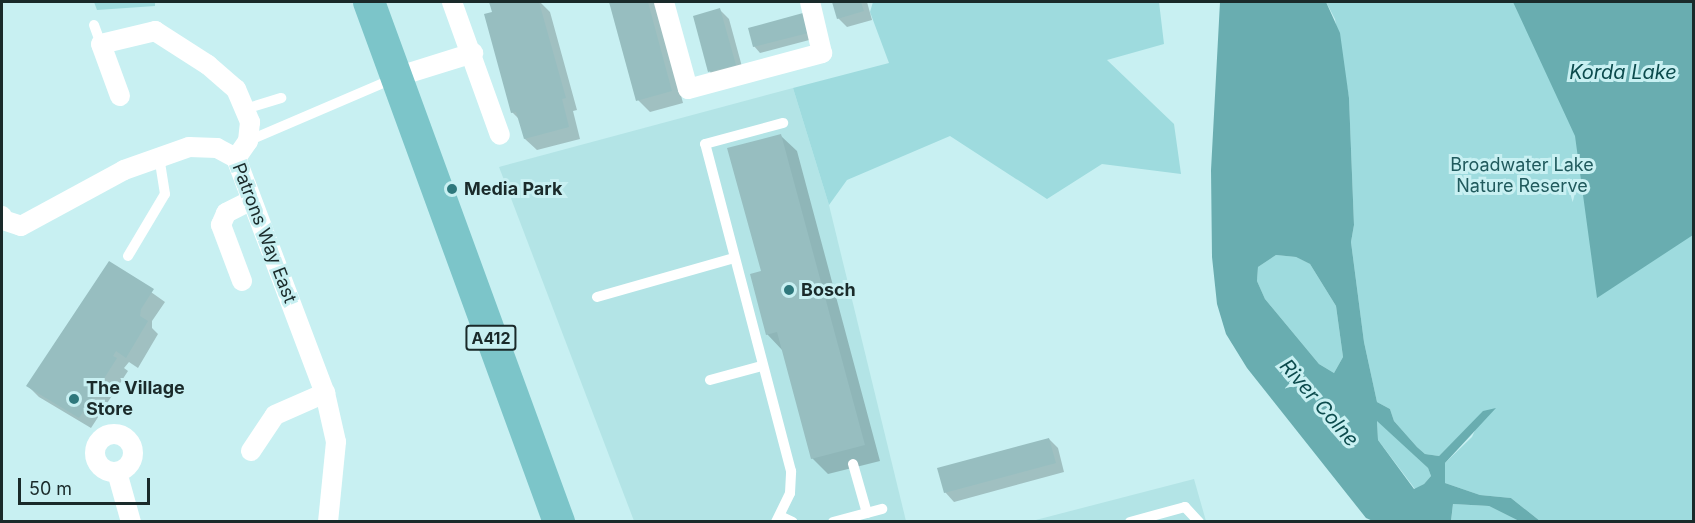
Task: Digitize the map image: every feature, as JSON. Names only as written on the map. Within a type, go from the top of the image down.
[{"type":"main road","name":"A412","points":[[369,2],[559,522]]},
{"type":"street","points":[[452,2],[473,53],[500,135]]},
{"type":"street","points":[[664,2],[688,89],[822,53],[810,2]]},
{"type":"street","points":[[120,96],[101,44],[155,31],[208,65],[236,89],[250,122],[242,149]]},
{"type":"street","points":[[396,77],[473,53]]},
{"type":"street","name":"Patrons Way East","points":[[2,216],[3,220],[21,226],[124,170],[189,147],[242,149],[252,200],[325,393],[336,442],[328,522]]},
{"type":"street","points":[[242,281],[221,225],[226,213],[252,200]]},
{"type":"street","points":[[251,451],[275,415],[325,393]]},
{"type":"street","points":[[117,472],[131,522]]},
{"type":"lane","points":[[94,25],[101,44]]},
{"type":"lane","points":[[242,149],[396,77]]},
{"type":"lane","points":[[245,109],[280,98]]},
{"type":"lane","points":[[783,123],[705,144],[791,471],[790,493],[778,519],[794,522]]},
{"type":"lane","points":[[128,256],[165,194],[159,158]]},
{"type":"lane","points":[[597,297],[734,258]]},
{"type":"lane","points":[[710,380],[762,366]]},
{"type":"lane","points":[[853,464],[867,513]]},
{"type":"lane","points":[[1130,522],[1185,507],[1199,522]]},
{"type":"lane","points":[[833,522],[882,509]]},
{"type":"shaded area","points":[[793,88],[829,205],[906,521],[634,521],[499,167]]},
{"type":"shaded area","points":[[1194,479],[1206,521],[1028,522]]},
{"type":"green space","points":[[94,2],[155,2],[155,6],[97,10]]},
{"type":"green space","points":[[873,2],[1159,2],[1164,44],[1107,60],[1174,124],[1181,174],[1102,164],[1047,199],[950,136],[847,180],[829,205],[793,88],[889,63],[870,12]]},
{"type":"green space","name":"Broadwater Lake Nature Reserve","points":[[1326,2],[1693,2],[1693,521],[1540,521],[1511,498],[1480,495],[1445,483],[1445,463],[1472,437],[1483,412],[1439,456],[1425,454],[1394,421],[1390,409],[1377,402],[1364,342],[1351,242],[1354,225],[1349,98],[1335,19]]},
{"type":"green space","points":[[1276,255],[1296,257],[1310,264],[1336,306],[1343,357],[1334,373],[1319,364],[1265,299],[1257,281],[1258,267]]},
{"type":"green space","points":[[1377,420],[1428,468],[1431,476],[1424,484],[1415,489],[1378,440]]},
{"type":"green space","points":[[1453,504],[1489,506],[1519,521],[1451,522]]},
{"type":"water","name":"River Colne","points":[[1220,2],[1326,2],[1340,33],[1349,98],[1354,225],[1351,242],[1364,342],[1377,402],[1390,409],[1394,421],[1425,454],[1439,456],[1483,411],[1496,408],[1445,463],[1445,483],[1480,495],[1511,498],[1540,521],[1519,521],[1489,506],[1453,504],[1451,521],[1375,522],[1366,518],[1247,368],[1226,334],[1217,304],[1212,257],[1211,170]],"holes":[[[1276,255],[1296,257],[1310,264],[1336,306],[1343,357],[1334,373],[1319,364],[1265,299],[1257,281],[1258,267]],[[1377,421],[1428,468],[1431,476],[1424,484],[1414,489],[1378,440]]]},
{"type":"water","name":"Korda Lake","points":[[1513,2],[1693,2],[1693,235],[1597,298],[1575,136]]},
{"type":"building","points":[[489,2],[539,2],[566,98],[562,99],[569,127],[524,139],[516,112],[511,113],[484,14],[492,12]]},
{"type":"building","points":[[609,2],[648,2],[672,91],[636,101]]},
{"type":"building","points":[[832,2],[861,2],[864,11],[837,19]]},
{"type":"building","points":[[720,8],[736,65],[708,72],[693,16]]},
{"type":"building","points":[[803,13],[808,33],[753,47],[748,28]]},
{"type":"building","name":"Bosch","points":[[781,134],[865,445],[811,459],[777,332],[766,335],[750,274],[761,271],[727,148]]},
{"type":"building","points":[[109,261],[154,289],[141,309],[140,316],[148,321],[126,358],[116,351],[113,356],[117,358],[79,418],[26,386]]},
{"type":"building","points":[[1049,438],[1056,463],[944,493],[937,468]]},
{"type":"place","name":"Media Park","points":[[452,189]]},
{"type":"place","name":"Bosch","points":[[789,290]]},
{"type":"place","name":"The Village Store","points":[[74,399]]}]
